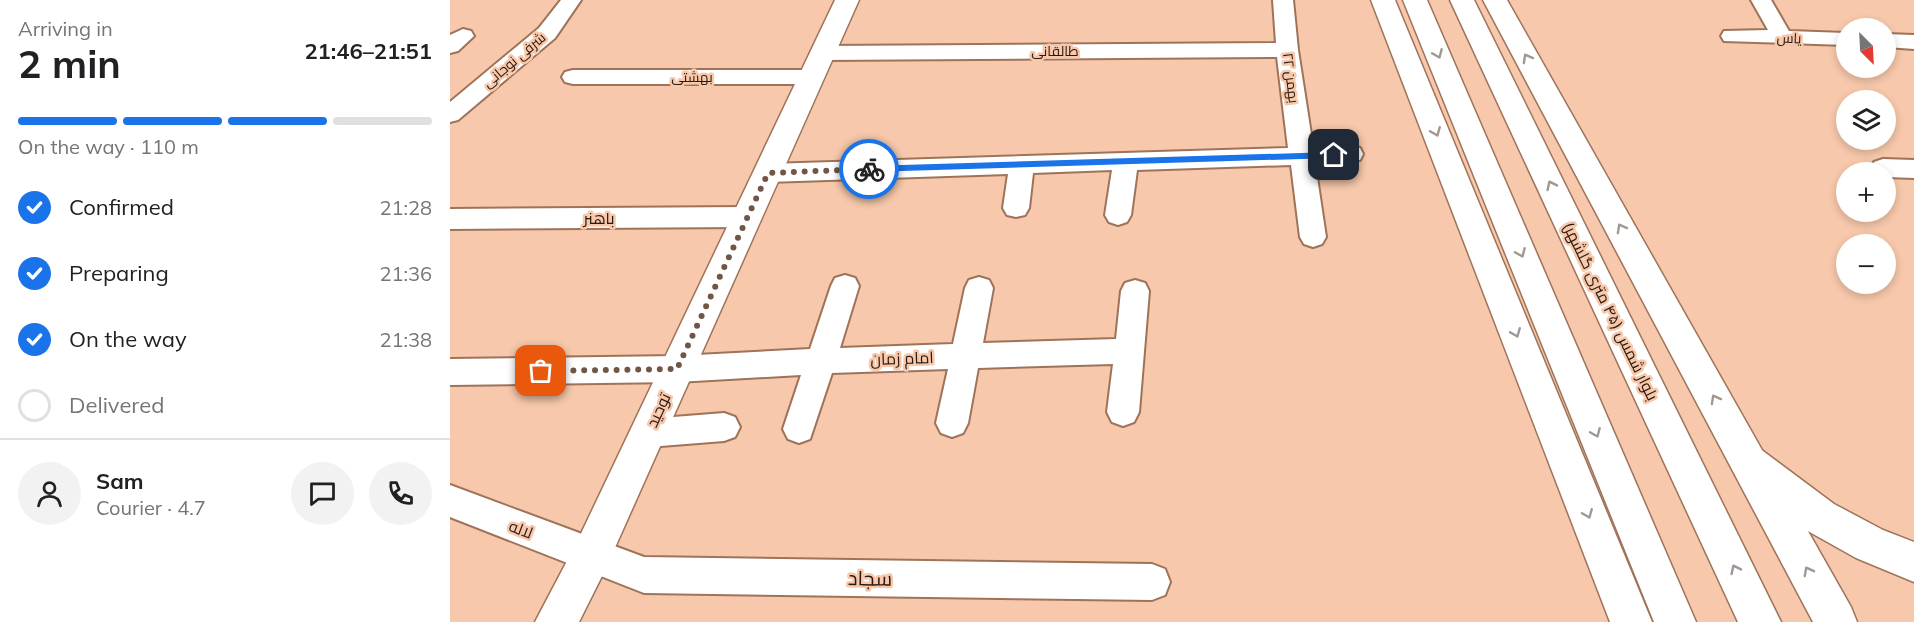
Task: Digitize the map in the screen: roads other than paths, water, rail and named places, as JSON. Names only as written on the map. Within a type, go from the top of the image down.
[{"type":"main road","name":"توحید","points":[[556,622],[591,556],[847,0]]},
{"type":"main road","points":[[1383,0],[1631,622]]},
{"type":"main road","points":[[1415,0],[1675,622]]},
{"type":"main road","name":"بلوار شمس (۴۵ متری گلشهر)","points":[[1462,0],[1760,622]]},
{"type":"main road","points":[[1495,0],[1836,622]]},
{"type":"main road","points":[[1750,463],[1820,517],[1870,544],[1914,562]]},
{"type":"street","name":"شرفی نوجانی","points":[[450,114],[547,33],[571,0]]},
{"type":"street","name":"۲۲ بهمن","points":[[1283,0],[1287,50],[1313,237]]},
{"type":"street","points":[[1761,0],[1782,37]]},
{"type":"street","name":"یاس","points":[[1732,36],[1836,39]]},
{"type":"street","points":[[1896,41],[1914,42]]},
{"type":"street","name":"طالقانی","points":[[817,65],[1287,50]]},
{"type":"street","name":"بهشتی","points":[[573,77],[817,65]]},
{"type":"street","points":[[768,173],[1351,154]]},
{"type":"street","points":[[1118,215],[1126,161]]},
{"type":"street","points":[[1016,208],[1022,164]]},
{"type":"street","points":[[1896,168],[1914,169]]},
{"type":"street","name":"باهنر","points":[[450,219],[747,217]]},
{"type":"street","points":[[799,429],[845,286]]},
{"type":"street","points":[[952,423],[979,288]]},
{"type":"street","points":[[1123,412],[1127,351],[1135,291]]},
{"type":"street","name":"امام زمان","points":[[450,372],[677,369],[820,361],[1127,351]]},
{"type":"street","points":[[648,433],[723,428]]},
{"type":"street","name":"لاله","points":[[450,501],[591,556]]},
{"type":"street","name":"سجاد","points":[[591,556],[644,575],[1152,582]]}]
